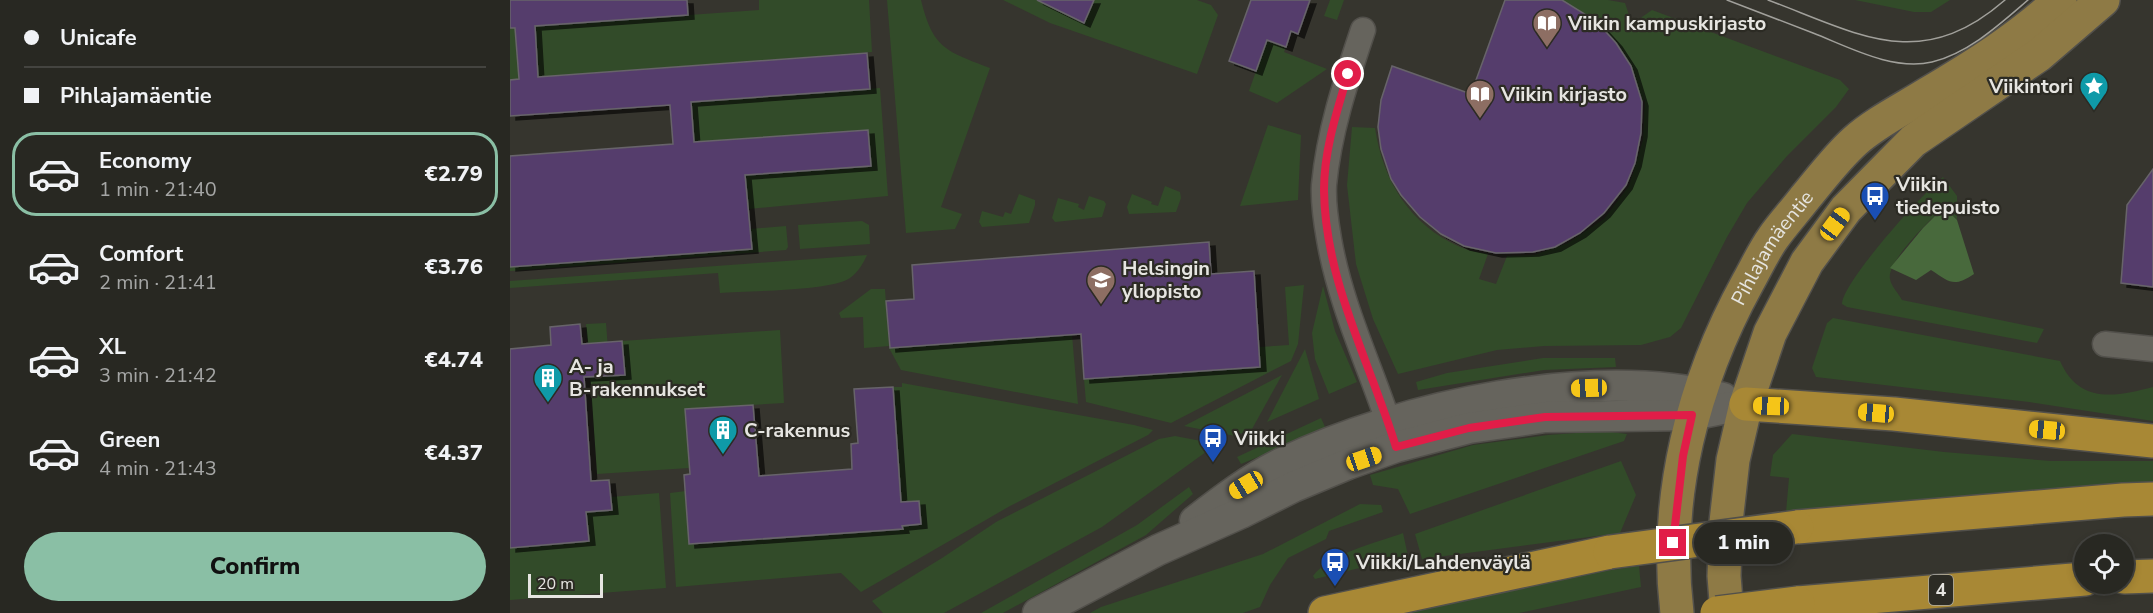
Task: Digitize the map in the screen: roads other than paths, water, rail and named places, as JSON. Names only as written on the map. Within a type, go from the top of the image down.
[{"type":"highway","points":[[1746,404],[1894,414],[2153,441]]},
{"type":"highway","points":[[1325,613],[1610,552],[1797,527],[2153,499]]},
{"type":"highway","points":[[2134,577],[2153,576]]},
{"type":"highway","name":"4","points":[[1717,613],[1798,603],[2074,580]]},
{"type":"main road","name":"Pihlajamäentie","points":[[1677,613],[1673,583],[1674,529],[1683,456],[1696,404],[1727,320],[1772,239],[1855,141],[1891,116],[1990,56],[2060,0]]},
{"type":"main road","name":"Pihlajamäentie","points":[[1727,613],[1724,576],[1726,522],[1733,460],[1746,404],[1770,333],[1807,262],[1846,209],[1913,141],[2039,55],[2103,0]]},
{"type":"street","points":[[1363,30],[1330,138],[1324,187],[1325,215],[1340,290],[1392,435]]},
{"type":"street","points":[[2105,344],[2153,349]]},
{"type":"street","points":[[1038,613],[1158,550],[1228,496],[1281,464],[1392,435],[1476,400],[1550,389],[1647,386],[1696,404],[1746,404]]},
{"type":"tram line","points":[[1727,0],[1856,51],[1886,60],[1917,64],[1932,62],[1959,52],[1995,28],[2028,0]]},
{"type":"tram line","points":[[1768,0],[1831,25],[1861,34],[1889,40],[1917,41],[1945,36],[1974,23],[2005,0]]},
{"type":"place","name":"Viikin kampuskirjasto","points":[[1547,48]]},
{"type":"place","name":"Viikintori","points":[[2094,112]]},
{"type":"place","name":"Viikin kirjasto","points":[[1480,120]]},
{"type":"place","name":"Viikin tiedepuisto","points":[[1875,222]]},
{"type":"place","name":"Helsingin yliopisto","points":[[1101,306]]},
{"type":"place","name":"A- ja B-rakennukset","points":[[548,404]]},
{"type":"place","name":"C-rakennus","points":[[723,456]]},
{"type":"place","name":"Viikki","points":[[1213,464]]},
{"type":"place","name":"Viikki/Lahdenväylä","points":[[1335,588]]}]
